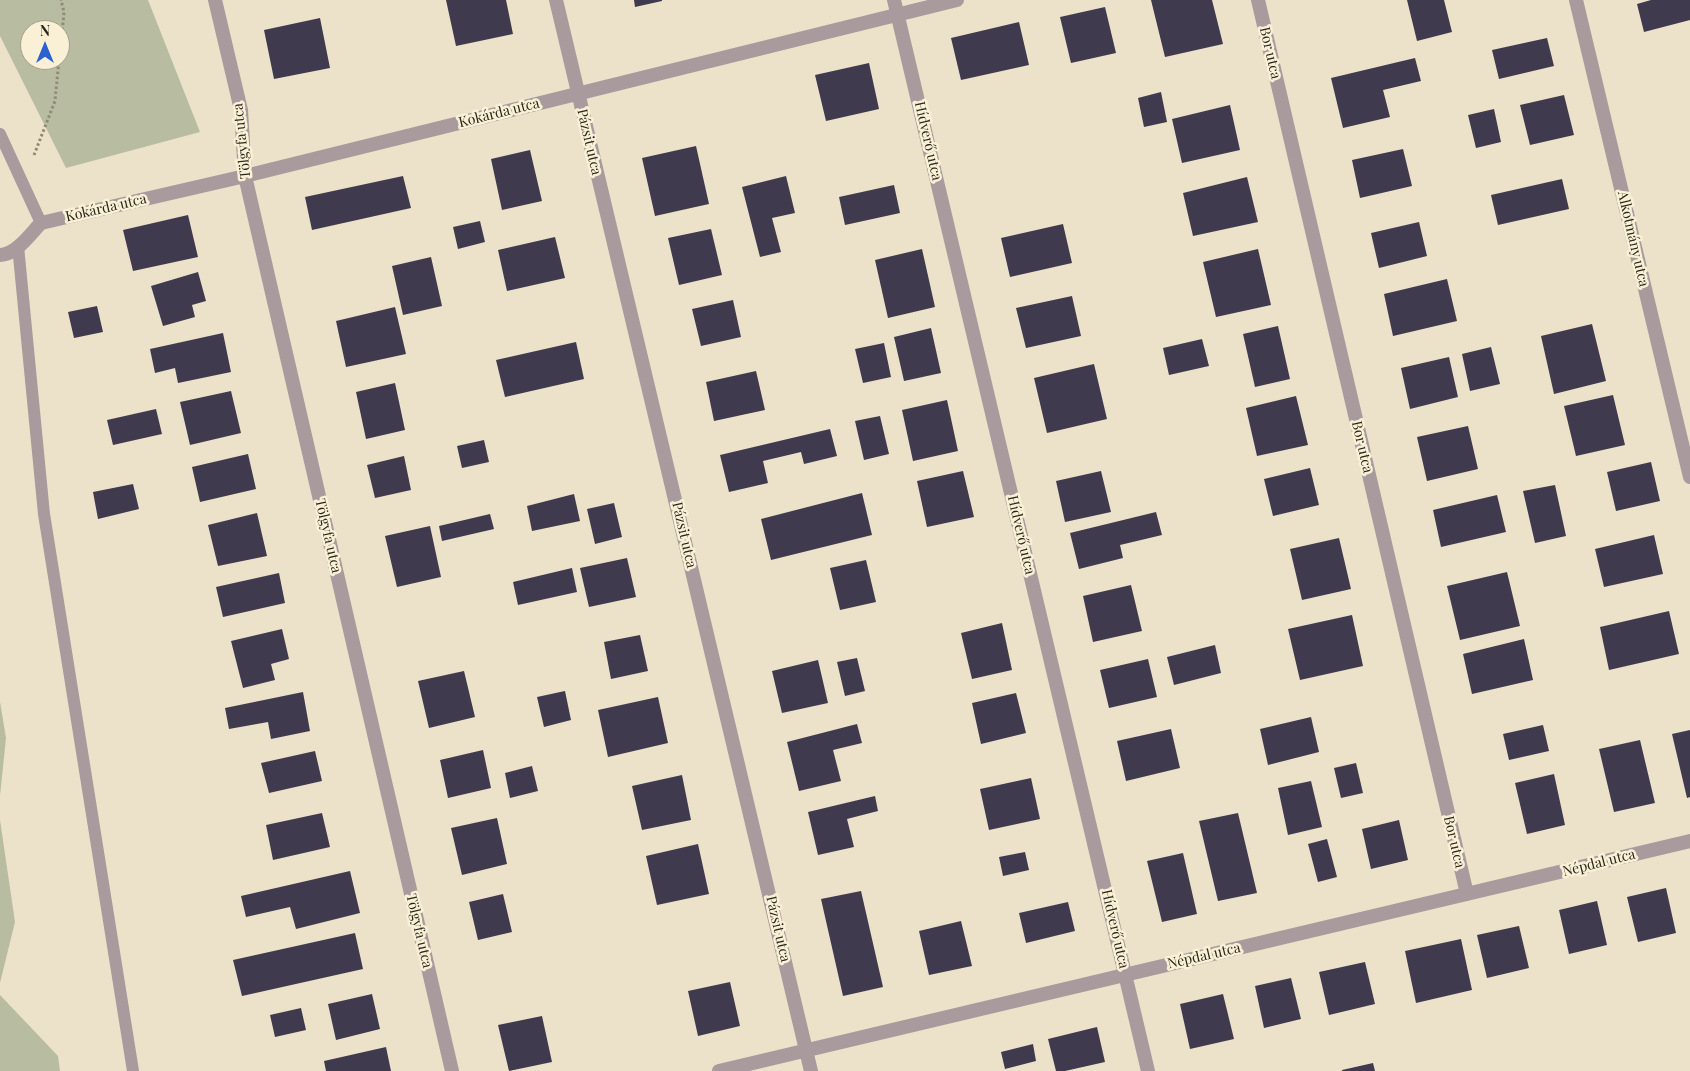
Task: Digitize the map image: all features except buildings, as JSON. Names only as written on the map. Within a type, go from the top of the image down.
[{"type":"street","name":"Tölgyfa utca","points":[[215,0],[241,110],[245,176],[452,1071]]},
{"type":"street","name":"Pázsit utca","points":[[556,0],[811,1071]]},
{"type":"street","name":"Hídverő utca","points":[[894,0],[1148,1071]]},
{"type":"street","name":"Kokárda utca","points":[[41,223],[245,176],[957,0]]},
{"type":"street","name":"Bor utca","points":[[1258,0],[1467,894]]},
{"type":"street","name":"Alkotmány utca","points":[[1576,0],[1690,477]]},
{"type":"street","points":[[0,255],[5,255],[18,246],[41,223]]},
{"type":"street","name":"Népdal utca","points":[[719,1071],[1690,841]]},
{"type":"lane","points":[[0,134],[41,223]]},
{"type":"lane","points":[[18,246],[44,514],[133,1071]]},
{"type":"path","points":[[61,0],[64,12],[63,20]]},
{"type":"path","points":[[23,185],[55,101],[59,70]]},
{"type":"green space","points":[[0,0],[148,0],[200,132],[66,168],[0,36]]},
{"type":"green space","points":[[0,702],[6,738],[0,796]]},
{"type":"green space","points":[[0,820],[15,922],[0,983]]},
{"type":"green space","points":[[0,995],[58,1056],[60,1071],[0,1071]]}]
